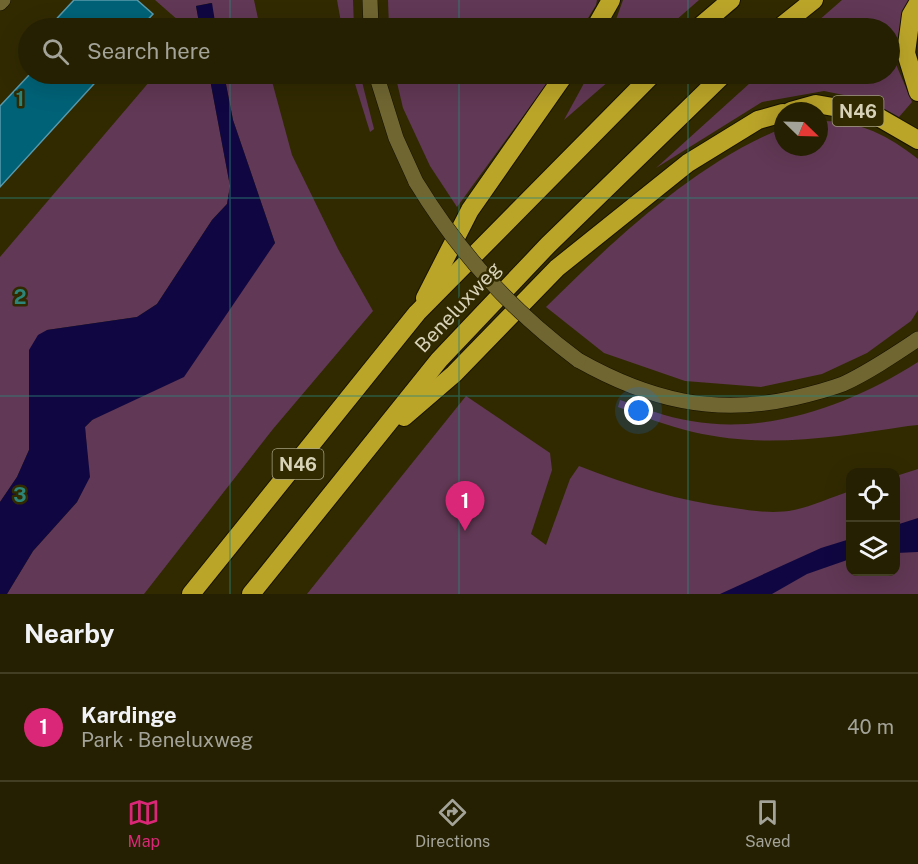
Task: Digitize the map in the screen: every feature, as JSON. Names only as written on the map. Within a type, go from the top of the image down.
[{"type":"highway","points":[[601,18],[611,0]]},
{"type":"highway","points":[[710,18],[731,0]]},
{"type":"highway","points":[[792,18],[814,0]]},
{"type":"highway","points":[[918,3],[911,15],[906,52],[918,92]]},
{"type":"highway","name":"N46","points":[[417,313],[470,210],[559,84]]},
{"type":"highway","name":"Beneluxweg","points":[[191,594],[417,313],[643,84]]},
{"type":"highway","name":"Beneluxweg","points":[[251,594],[439,360],[513,280],[714,84]]},
{"type":"highway","name":"N46","points":[[828,106],[873,114],[918,140]]},
{"type":"highway","name":"N46","points":[[372,444],[454,374],[566,261],[688,164],[759,120],[774,116]]},
{"type":"street","points":[[0,3],[3,0]]},
{"type":"street","points":[[370,0],[371,18]]},
{"type":"street","points":[[379,84],[396,138],[416,182],[442,223],[487,279],[531,323],[578,360],[611,378],[647,392],[675,399],[718,406],[753,406],[811,394],[844,383],[898,353],[918,339]]},
{"type":"shaded area","points":[[155,0],[254,0],[258,18],[214,18],[211,3],[196,6],[198,18],[176,18]]},
{"type":"shaded area","points":[[337,0],[353,0],[354,18],[340,18]]},
{"type":"shaded area","points":[[388,0],[597,0],[588,18],[389,18]]},
{"type":"shaded area","points":[[623,0],[699,0],[678,18],[617,18]]},
{"type":"shaded area","points":[[842,0],[909,0],[900,29],[900,18],[821,18]]},
{"type":"shaded area","points":[[212,3],[214,18],[198,18],[196,6]]},
{"type":"shaded area","points":[[900,74],[912,102],[899,117],[868,100],[824,91],[762,102],[656,168],[749,84],[900,84]]},
{"type":"shaded area","points":[[147,84],[211,84],[230,186],[227,204],[212,220],[157,304],[137,317],[47,330],[29,402],[29,450],[17,477],[0,502],[0,257]]},
{"type":"shaded area","points":[[211,84],[226,84],[233,120],[275,243],[184,377],[92,420],[85,427],[90,477],[77,502],[33,551],[7,594],[0,594],[0,502],[17,477],[29,450],[29,350],[38,335],[47,330],[137,317],[157,304],[212,220],[227,204],[230,186]]},
{"type":"shaded area","points":[[226,84],[273,84],[292,155],[338,249],[373,311],[273,429],[144,594],[7,594],[33,551],[77,502],[89,477],[85,427],[275,243],[233,120]]},
{"type":"shaded area","points":[[355,84],[363,84],[374,129],[370,132]]},
{"type":"shaded area","points":[[397,84],[547,84],[457,207],[430,166],[403,108]]},
{"type":"shaded area","points":[[584,84],[605,84],[564,120]]},
{"type":"shaded area","points":[[828,121],[833,121],[860,126],[884,136],[918,159],[918,310],[911,321],[867,353],[822,374],[761,387],[685,381],[604,353],[546,307],[656,206],[718,162],[774,132],[774,156],[828,156]]},
{"type":"shaded area","points":[[918,362],[918,425],[801,440],[747,440],[683,430],[618,407],[620,400],[673,417],[721,424],[751,424],[780,420],[838,403],[866,391]]},
{"type":"shaded area","points":[[466,396],[550,453],[552,470],[531,534],[546,545],[570,479],[579,466],[675,497],[756,511],[794,510],[846,492],[846,576],[900,576],[900,475],[918,469],[918,594],[307,594]]},
{"type":"shaded area","points":[[918,518],[918,552],[900,553],[900,524]]},
{"type":"shaded area","points":[[846,540],[846,560],[807,574],[772,594],[720,594],[821,548]]},
{"type":"building","points":[[74,0],[137,0],[153,14],[149,18],[57,18]]},
{"type":"building","points":[[21,84],[94,84],[0,187],[0,106]]},
{"type":"place","name":"Kardinge","points":[[465,531]]}]
